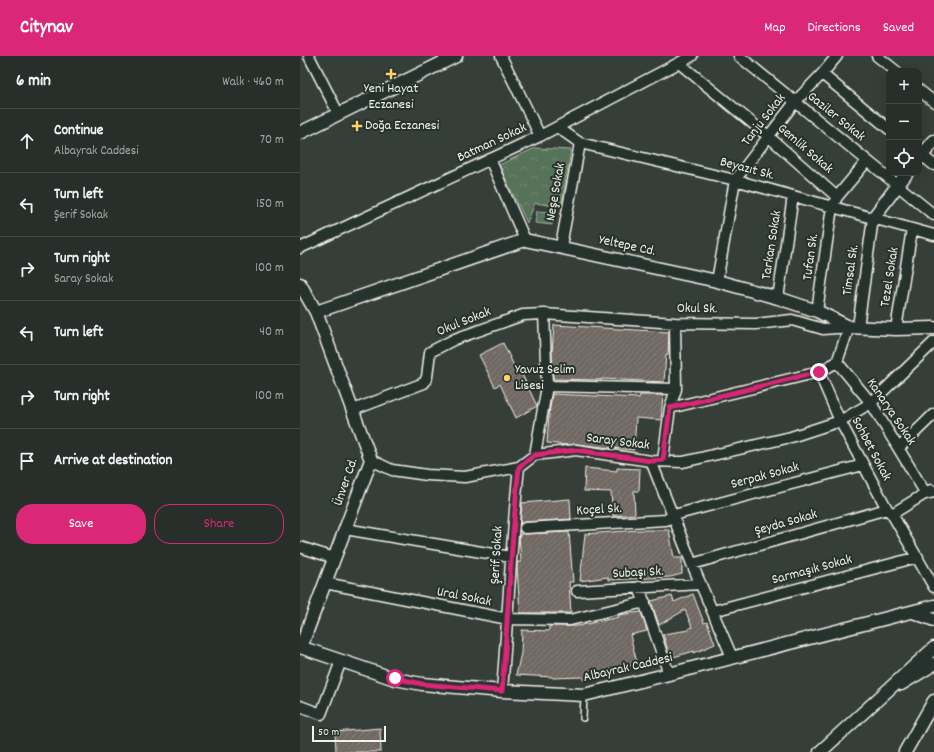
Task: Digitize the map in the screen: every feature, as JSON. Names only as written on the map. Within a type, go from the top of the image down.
[{"type":"street","points":[[309,56],[338,113]]},
{"type":"street","points":[[300,133],[456,56]]},
{"type":"street","points":[[501,56],[540,136]]},
{"type":"street","name":"Batman Sokak","points":[[300,248],[540,136],[692,56]]},
{"type":"street","name":"Gaziler Sokak","points":[[739,56],[934,215]]},
{"type":"street","name":"Tanju Sokak","points":[[717,281],[735,180],[795,102],[837,56]]},
{"type":"street","points":[[877,56],[892,68]]},
{"type":"street","name":"Gemlik Sokak","points":[[679,62],[768,136],[837,197]]},
{"type":"street","points":[[822,74],[886,127]]},
{"type":"street","points":[[922,92],[934,102]]},
{"type":"street","name":"Beyazıt Sk.","points":[[557,126],[580,143],[735,180],[934,235]]},
{"type":"street","points":[[922,154],[934,141]]},
{"type":"street","name":"Neşe Sokak","points":[[561,246],[580,143]]},
{"type":"street","points":[[922,157],[934,165]]},
{"type":"street","points":[[490,159],[525,240]]},
{"type":"street","name":"Tufan Sk.","points":[[817,311],[832,207],[837,197],[867,161]]},
{"type":"street","points":[[873,218],[904,176]]},
{"type":"street","name":"Tarkan Sokak","points":[[778,298],[793,196]]},
{"type":"street","name":"Timsal Sk.","points":[[854,327],[873,218]]},
{"type":"street","name":"Tezel Sokak","points":[[896,330],[912,229]]},
{"type":"street","name":"Yeltepe Cd.","points":[[316,312],[525,240],[561,246],[717,281],[778,298],[817,311],[854,327],[896,330],[934,328]]},
{"type":"street","name":"Ünver Cd.","points":[[300,284],[303,298],[316,312],[371,460],[301,647]]},
{"type":"street","points":[[535,455],[547,386],[544,314]]},
{"type":"street","name":"Okul Sk.","points":[[544,314],[675,323],[756,324],[792,320],[823,329],[854,327]]},
{"type":"street","name":"Okul Sokak","points":[[353,410],[424,383],[427,377],[430,352],[455,339],[523,315],[544,314]]},
{"type":"street","points":[[663,460],[670,408],[676,389],[675,323]]},
{"type":"street","points":[[670,408],[819,372],[837,362],[854,327]]},
{"type":"street","name":"Saray Sokak","points":[[371,460],[392,470],[428,475],[465,477],[519,467],[535,455],[576,450],[651,461],[663,460],[683,462],[722,454],[791,438],[840,421],[871,403],[934,342]]},
{"type":"street","name":"Kanarya Sokak","points":[[837,362],[871,403],[899,448],[931,491]]},
{"type":"street","name":"Sohbet Sokak","points":[[819,372],[840,421],[889,511],[918,557],[934,587]]},
{"type":"street","points":[[547,386],[676,389]]},
{"type":"street","points":[[899,448],[934,414]]},
{"type":"street","points":[[651,461],[692,564],[732,657]]},
{"type":"street","name":"Serpak Sokak","points":[[674,516],[863,464]]},
{"type":"street","name":"Şerif Sokak","points":[[502,691],[508,619],[512,526],[519,467]]},
{"type":"street","name":"Şeyda Sokak","points":[[692,564],[889,511],[931,491]]},
{"type":"street","name":"Koçel Sk.","points":[[525,528],[666,520],[674,516]]},
{"type":"street","points":[[345,529],[511,557]]},
{"type":"street","points":[[300,547],[334,558]]},
{"type":"street","name":"Sarmaşık Sokak","points":[[713,611],[918,557]]},
{"type":"street","name":"Ural Sokak","points":[[325,583],[508,619],[570,620],[645,602]]},
{"type":"street","name":"Subaşı Sk.","points":[[577,591],[701,584]]},
{"type":"street","points":[[639,587],[669,674]]},
{"type":"street","name":"Albayrak Caddesi","points":[[301,647],[395,678],[422,684],[502,691],[584,695],[934,606]]},
{"type":"street","points":[[913,612],[934,620]]},
{"type":"street","points":[[820,752],[934,648]]},
{"type":"street","points":[[300,706],[321,714],[341,661]]},
{"type":"street","points":[[883,696],[934,664]]},
{"type":"street","points":[[905,752],[934,701]]},
{"type":"lane","points":[[583,718],[584,695]]},
{"type":"green space","points":[[535,148],[571,150],[561,207],[535,203],[527,223],[499,165]]},
{"type":"green space","points":[[537,211],[553,212],[552,225],[535,223]]},
{"type":"building","points":[[554,325],[669,332],[668,355],[666,354],[664,382],[602,379],[553,379],[552,353]]},
{"type":"building","name":"Yavuz Selim Lisesi","points":[[503,343],[516,370],[519,368],[537,406],[516,418],[500,384],[495,387],[479,355]]},
{"type":"building","points":[[552,394],[639,398],[640,395],[663,395],[661,420],[636,418],[634,450],[577,444],[566,445],[547,443]]},
{"type":"building","points":[[585,468],[617,471],[617,468],[640,469],[639,491],[634,491],[635,514],[613,516],[611,492],[584,491]]},
{"type":"building","points":[[570,499],[571,519],[525,522],[520,524],[522,503]]},
{"type":"building","points":[[639,530],[669,530],[674,558],[682,558],[682,574],[670,577],[608,580],[608,577],[580,581],[585,534]]},
{"type":"building","points":[[569,532],[573,582],[569,582],[571,613],[520,613],[517,568],[517,562],[521,562],[519,535],[521,535],[521,533]]},
{"type":"building","points":[[693,594],[704,623],[707,622],[715,644],[694,653],[694,651],[670,658],[663,634],[689,630],[689,628],[692,627],[685,610],[659,625],[651,601],[672,596],[674,602]]},
{"type":"building","points":[[641,612],[647,631],[630,635],[637,663],[614,672],[614,669],[583,680],[583,677],[553,678],[516,675],[521,653],[522,630],[549,631],[549,626],[578,626],[619,617],[618,615]]},
{"type":"building","points":[[380,728],[381,752],[336,752],[335,732]]},
{"type":"place","name":"Yeni Hayat Eczanesi","points":[[391,74]]},
{"type":"place","name":"Doğa Eczanesi","points":[[357,126]]},
{"type":"place","name":"Yavuz Selim Lisesi","points":[[507,378]]},
{"type":"route","points":[[395,678],[422,684],[502,691],[510,588],[512,526],[519,467],[535,455],[576,450],[651,461],[663,460],[670,408],[819,372]]}]
